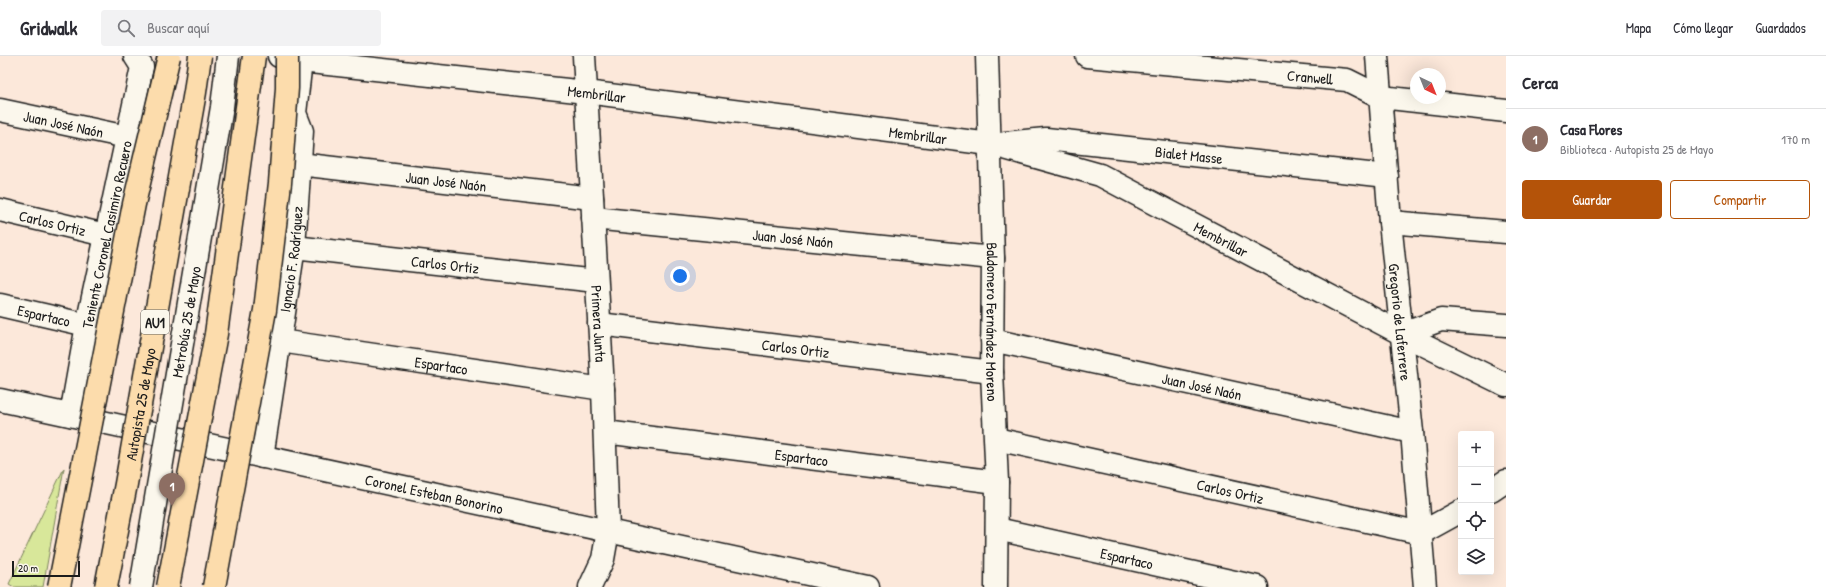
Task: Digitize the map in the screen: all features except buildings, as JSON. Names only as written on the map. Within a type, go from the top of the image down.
[{"type":"highway","points":[[59,587],[121,265],[169,56]]},
{"type":"highway","name":"Autopista 25 de Mayo","points":[[106,587],[126,484],[194,100],[200,56]]},
{"type":"highway","points":[[168,587],[216,334],[254,56]]},
{"type":"highway","points":[[214,587],[265,310],[280,183],[287,88],[294,58]]},
{"type":"street","name":"Teniente Coronel Casimiro Recuero","points":[[71,416],[105,235],[142,67],[135,56]]},
{"type":"street","name":"Metrobús 25 de Mayo","points":[[141,587],[222,107],[228,56]]},
{"type":"street","name":"Membrillar","points":[[279,56],[586,92],[990,144],[1100,175],[1402,334],[1506,385]]},
{"type":"street","name":"Primera Junta","points":[[584,56],[603,389],[608,531],[603,559],[590,587]]},
{"type":"street","name":"Baldomero Fernández Moreno","points":[[987,56],[994,258],[992,372],[997,482],[996,587]]},
{"type":"street","name":"Cranwell","points":[[1087,56],[1346,80],[1381,97],[1506,112]]},
{"type":"street","name":"Gregorio de Laferrere","points":[[1378,56],[1390,222],[1412,432],[1425,587]]},
{"type":"street","name":"Ignacio F. Rodríguez","points":[[262,457],[294,248],[302,131],[295,113],[294,58]]},
{"type":"street","name":"Juan José Naón","points":[[0,110],[127,137]]},
{"type":"street","name":"Bialet Masse","points":[[990,144],[1046,140],[1387,176]]},
{"type":"street","name":"Juan José Naón","points":[[300,164],[593,208],[994,258]]},
{"type":"street","name":"Carlos Ortiz","points":[[0,210],[105,235]]},
{"type":"street","points":[[1390,222],[1506,232]]},
{"type":"street","name":"Carlos Ortiz","points":[[294,248],[596,281]]},
{"type":"street","name":"Espartaco","points":[[0,305],[87,325]]},
{"type":"street","points":[[1402,334],[1441,320],[1506,325]]},
{"type":"street","name":"Carlos Ortiz","points":[[599,324],[992,372]]},
{"type":"street","name":"Juan José Naón","points":[[992,340],[1412,432]]},
{"type":"street","name":"Espartaco","points":[[280,341],[603,389]]},
{"type":"street","name":"Coronel Esteban Bonorino","points":[[0,400],[868,587]]},
{"type":"street","name":"Espartaco","points":[[605,432],[997,482]]},
{"type":"street","name":"Carlos Ortiz","points":[[996,439],[1421,533]]},
{"type":"street","points":[[1494,489],[1506,481]]},
{"type":"street","points":[[1421,533],[1458,513]]},
{"type":"street","name":"Espartaco","points":[[997,529],[1257,587]]},
{"type":"green space","points":[[64,468],[43,587],[14,587],[9,584]]},
{"type":"place","name":"Casa Flores","points":[[172,506]]}]
